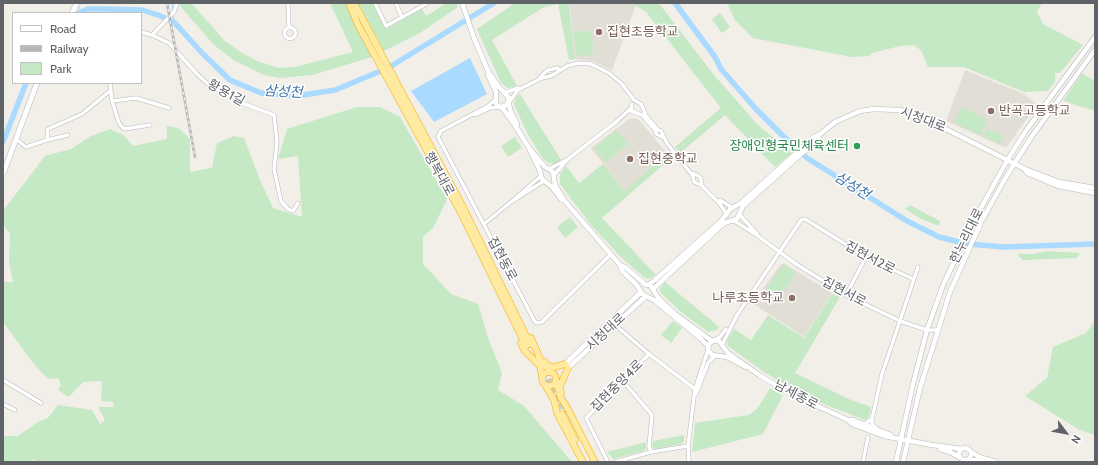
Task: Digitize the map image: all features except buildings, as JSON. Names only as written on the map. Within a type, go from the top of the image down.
[{"type":"highway","name":"행복대로","points":[[348,3],[394,84],[469,226],[529,346]]},
{"type":"highway","name":"행복대로","points":[[354,3],[376,52]]},
{"type":"highway","points":[[529,346],[548,366],[566,366]]},
{"type":"highway","points":[[529,346],[556,375],[563,412],[583,462]]},
{"type":"highway","points":[[529,346],[540,366],[543,381],[595,462]]},
{"type":"highway","points":[[543,381],[545,372],[566,366]]},
{"type":"highway","points":[[543,381],[552,385],[566,366]]},
{"type":"highway","points":[[566,366],[560,386],[563,412],[587,462]]},
{"type":"highway","points":[[563,412],[591,462]]},
{"type":"main road","points":[[72,12],[77,3]]},
{"type":"main road","points":[[3,174],[4,166],[37,84]]},
{"type":"main road","name":"한누리대로","points":[[978,229],[980,224]]},
{"type":"street","points":[[152,35],[174,12],[177,3]]},
{"type":"street","points":[[288,3],[289,27]]},
{"type":"street","points":[[374,3],[386,26],[402,18],[421,5],[428,3]]},
{"type":"street","points":[[396,3],[402,18]]},
{"type":"street","points":[[463,5],[474,38],[488,71],[504,93],[508,96],[510,110],[517,124],[516,127]]},
{"type":"street","name":"황용1길","points":[[142,32],[169,43],[208,84],[242,103],[274,115],[277,142],[274,169],[281,201],[288,209],[293,211],[298,204]]},
{"type":"street","name":"한누리대로","points":[[896,462],[927,330],[943,285],[972,224],[1008,159],[1039,111],[1071,71],[1095,37]]},
{"type":"street","name":"한누리대로","points":[[980,224],[1015,162],[1053,106],[1095,50]]},
{"type":"street","points":[[500,107],[506,106],[518,90],[552,72],[578,63],[591,64],[604,70],[619,82],[642,107],[646,116],[657,130]]},
{"type":"street","points":[[496,98],[499,94],[518,88],[546,75],[548,70],[552,72]]},
{"type":"street","points":[[488,71],[488,75],[496,92],[496,98],[500,107],[516,127],[529,148],[541,175],[546,182],[564,200],[620,265],[625,267],[653,290],[675,314],[713,341],[719,341],[722,346],[717,355],[708,363],[695,395]]},
{"type":"street","points":[[619,82],[632,104]]},
{"type":"street","points":[[110,84],[112,101],[119,123],[124,129],[150,125]]},
{"type":"street","points":[[47,140],[48,129],[82,114],[111,90]]},
{"type":"street","points":[[112,101],[136,98],[168,108]]},
{"type":"street","name":"집현동로","points":[[496,98],[488,106],[441,131],[438,137],[535,322],[538,323],[610,255]]},
{"type":"street","points":[[616,122],[632,104],[637,102]]},
{"type":"street","name":"집현동로","points":[[466,118],[490,108],[500,107]]},
{"type":"street","points":[[484,224],[541,175],[542,171],[568,159],[627,114],[636,113],[642,107]]},
{"type":"street","points":[[630,108],[636,113],[642,115],[657,130],[660,130],[660,134],[667,143],[695,177],[700,178],[699,182],[720,204],[732,220]]},
{"type":"street","name":"시청대로","points":[[739,213],[750,199],[835,122],[860,111],[874,109],[895,109],[926,119],[1015,162],[1025,169],[1059,182],[1095,188]]},
{"type":"street","points":[[16,139],[26,147],[68,135]]},
{"type":"street","points":[[529,148],[554,177],[555,185],[564,200]]},
{"type":"street","points":[[511,202],[554,177],[568,159]]},
{"type":"street","name":"시청대로","points":[[734,208],[787,164]]},
{"type":"street","name":"시청대로","points":[[1025,169],[1027,173],[1058,186],[1095,193]]},
{"type":"street","points":[[653,290],[724,223],[737,219],[739,213],[734,208],[723,203],[699,182]]},
{"type":"street","points":[[647,285],[659,277],[727,215],[728,210],[734,208]]},
{"type":"street","name":"집현서로","points":[[739,213],[758,236]]},
{"type":"street","name":"집현서2로","points":[[713,341],[723,334],[802,220],[805,219],[866,257],[913,279]]},
{"type":"street","name":"집현서로","points":[[732,220],[846,295],[900,320],[927,330],[938,330]]},
{"type":"street","name":"한누리대로","points":[[903,462],[920,388],[938,330],[961,266],[978,229]]},
{"type":"street","points":[[846,295],[866,257]]},
{"type":"street","points":[[620,265],[622,271],[646,297],[700,338],[708,348],[710,354],[717,355]]},
{"type":"street","points":[[868,437],[875,431],[872,424],[872,419],[882,374],[918,266]]},
{"type":"street","name":"시청대로","points":[[566,366],[647,285]]},
{"type":"street","name":"시청대로","points":[[566,366],[646,297],[651,295],[653,290]]},
{"type":"street","name":"집현서2로","points":[[722,346],[736,315]]},
{"type":"street","points":[[614,324],[649,354],[695,389]]},
{"type":"street","points":[[689,462],[688,446],[695,389],[708,348],[713,341]]},
{"type":"street","name":"남세종로","points":[[722,346],[746,367]]},
{"type":"street","name":"집현중앙4로","points":[[608,462],[586,418],[649,354]]},
{"type":"street","name":"남세종로","points":[[717,355],[727,357],[789,392],[848,420],[852,424],[895,437],[932,445]]},
{"type":"street","points":[[3,380],[40,403]]},
{"type":"street","points":[[622,380],[652,414],[649,447],[651,452]]},
{"type":"street","points":[[3,404],[15,410]]},
{"type":"street","points":[[864,462],[868,437],[865,427],[872,419]]},
{"type":"street","points":[[932,445],[962,449],[966,448],[979,457],[996,462]]},
{"type":"street","points":[[932,445],[950,452],[960,459],[986,462]]},
{"type":"street","points":[[615,462],[651,452],[688,446]]},
{"type":"street","points":[[960,459],[962,449]]},
{"type":"street","points":[[967,461],[969,450]]},
{"type":"shaded area","name":"집현초등학교","points":[[570,3],[631,3],[636,5],[612,70],[592,61],[575,59]]},
{"type":"shaded area","name":"반곡고등학교","points":[[965,70],[1024,94],[1037,105],[1006,148],[946,121]]},
{"type":"shaded area","name":"집현중학교","points":[[635,118],[639,120],[667,153],[625,191],[591,148],[629,119]]},
{"type":"shaded area","name":"나루초등학교","points":[[781,264],[785,264],[832,293],[804,337],[752,303]]},
{"type":"green space","points":[[180,3],[191,3],[225,41],[239,51],[259,62],[279,68],[295,67],[353,52],[330,3],[345,3],[372,57],[312,75],[280,78],[264,75],[235,61],[214,45],[180,6]]},
{"type":"green space","points":[[358,3],[372,3],[386,29],[422,9],[426,16],[447,3],[457,3],[458,7],[420,33],[384,51]]},
{"type":"green space","points":[[515,3],[569,3],[575,59],[569,60],[558,4],[544,7],[492,40],[517,86],[508,88],[501,83],[477,29]]},
{"type":"green space","points":[[632,3],[658,3],[714,75],[758,125],[792,153],[775,167],[725,115],[680,153],[675,147],[721,108],[646,12]]},
{"type":"green space","points":[[727,3],[1042,3],[1037,12],[1043,24],[1083,45],[1060,73],[1055,73],[1055,82],[1048,91],[1024,92],[964,67],[928,67],[921,50],[913,45],[900,46],[872,53],[869,56],[852,57],[753,38],[735,20]]},
{"type":"green space","points":[[720,13],[730,27],[722,33],[712,19]]},
{"type":"green space","points":[[573,32],[592,32],[593,51],[591,55],[577,56]]},
{"type":"green space","points":[[1082,73],[1095,81],[1095,111],[1063,101]]},
{"type":"green space","points":[[520,94],[561,160],[556,164],[548,163],[543,159],[526,131],[514,104],[516,97]]},
{"type":"green space","points":[[357,107],[380,107],[400,117],[447,199],[433,228],[423,237],[423,264],[451,294],[478,304],[488,338],[502,373],[498,390],[524,406],[572,462],[37,462],[34,459],[29,462],[3,462],[3,436],[18,436],[38,422],[48,418],[58,405],[92,410],[100,424],[105,420],[98,407],[114,407],[113,402],[101,401],[102,381],[83,382],[69,397],[58,390],[61,385],[58,378],[48,379],[33,363],[3,322],[3,282],[13,282],[9,263],[10,234],[3,225],[3,211],[45,156],[71,149],[91,136],[110,129],[123,135],[133,146],[167,139],[167,126],[178,128],[190,139],[190,172],[212,168],[217,143],[234,136],[244,138],[260,180],[273,208],[302,217],[298,156],[278,159],[287,129]]},
{"type":"green space","points":[[962,107],[987,119],[980,135],[955,123]]},
{"type":"green space","points":[[988,129],[1003,136],[999,144],[984,136]]},
{"type":"green space","points":[[616,130],[628,144],[606,162],[594,148]]},
{"type":"green space","points":[[515,137],[522,148],[508,157],[501,146]]},
{"type":"green space","points":[[667,153],[671,158],[602,218],[656,275],[649,279],[645,278],[622,258],[591,225],[560,184],[560,174],[566,166],[579,183],[603,164],[625,191]]},
{"type":"green space","points":[[910,205],[940,221],[939,226],[921,219],[905,209]]},
{"type":"green space","points":[[570,217],[578,227],[565,238],[557,227]]},
{"type":"green space","points":[[1047,251],[1080,254],[1076,258],[1023,260],[1017,254],[1034,254]]},
{"type":"green space","points":[[784,264],[796,273],[780,297],[767,288]]},
{"type":"green space","points":[[665,282],[719,327],[717,330],[708,332],[681,312],[660,292],[660,288]]},
{"type":"green space","points":[[832,294],[840,297],[795,373],[851,400],[871,407],[869,418],[865,420],[811,399],[764,372],[728,346],[727,341],[734,329],[751,340],[768,315],[804,338]]},
{"type":"green space","points":[[673,321],[682,328],[671,343],[661,335]]},
{"type":"green space","points":[[1095,321],[1095,435],[1078,429],[1025,396],[1047,378],[1053,347],[1086,333]]},
{"type":"green space","points":[[770,388],[783,395],[763,434],[692,452],[695,423],[749,415],[757,409]]},
{"type":"green space","points":[[684,435],[684,441],[681,444],[655,449],[652,447],[653,441]]},
{"type":"green space","points":[[646,442],[646,449],[643,451],[613,459],[607,452]]},
{"type":"water","points":[[470,58],[487,94],[434,122],[411,91]]},
{"type":"waterway","points":[[172,3],[173,10]]},
{"type":"waterway","name":"삼성천","points":[[81,12],[88,9],[142,10],[158,15],[174,22],[202,53],[230,80],[261,93],[297,96],[335,90],[388,68],[494,3]]},
{"type":"waterway","name":"삼성천","points":[[675,3],[715,57],[721,69],[756,109],[780,133],[807,158],[907,221],[939,237],[968,244],[1004,247],[1095,244]]},
{"type":"waterway","name":"삼성천","points":[[78,5],[81,12]]},
{"type":"waterway","name":"삼성천","points":[[173,15],[174,22]]},
{"type":"waterway","name":"삼성천","points":[[3,142],[26,84]]},
{"type":"tunnel","points":[[540,363],[566,413]]},
{"type":"railway","points":[[167,3],[195,157]]},
{"type":"place","name":"집현초등학교","points":[[599,32]]},
{"type":"place","name":"반곡고등학교","points":[[991,111]]},
{"type":"place","name":"장애인형국민체육센터","points":[[857,146]]},
{"type":"place","name":"집현중학교","points":[[630,159]]},
{"type":"place","name":"나루초등학교","points":[[792,298]]}]
